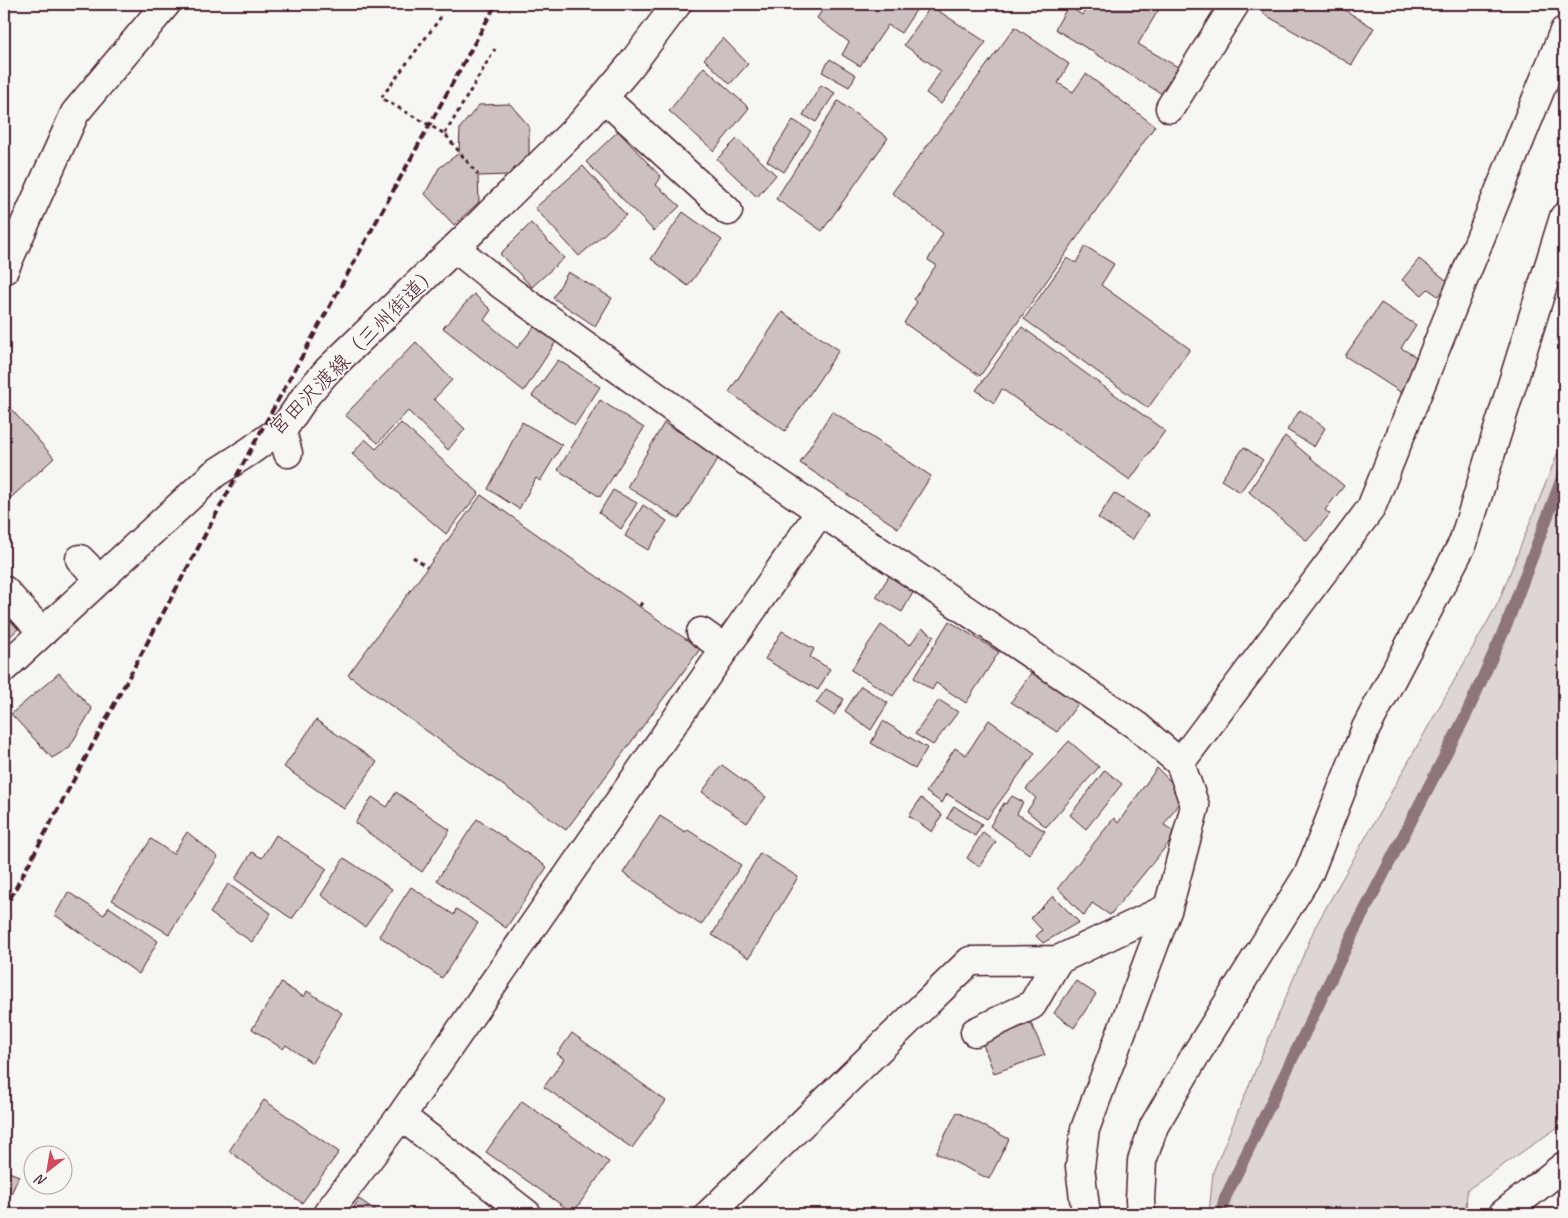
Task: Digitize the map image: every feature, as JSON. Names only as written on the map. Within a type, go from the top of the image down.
[{"type":"street","points":[[4,270],[75,113],[166,4]]},
{"type":"street","name":"宮田沢渡線（三州街道）","points":[[4,668],[214,474],[250,451],[284,440],[286,425],[307,394],[328,370],[582,123],[678,4]]},
{"type":"street","points":[[1170,108],[1235,4]]},
{"type":"street","points":[[1180,763],[1371,508],[1564,31]]},
{"type":"street","points":[[604,98],[728,211]]},
{"type":"street","points":[[1141,1214],[1142,1160],[1154,1126],[1195,1056],[1309,873],[1366,728],[1463,543],[1564,217]]},
{"type":"street","points":[[455,248],[494,280],[744,465],[820,512],[1137,726],[1180,763],[1195,806],[1168,908],[1085,1130],[1080,1167],[1086,1214]]},
{"type":"street","points":[[326,1214],[401,1116],[820,512]]},
{"type":"street","points":[[4,590],[42,632]]},
{"type":"street","points":[[701,632],[725,649]]},
{"type":"street","points":[[709,1214],[970,961],[1058,960],[1168,908]]},
{"type":"street","points":[[975,1032],[1032,1005],[1058,960]]},
{"type":"street","points":[[401,1116],[526,1214]]},
{"type":"street","points":[[1503,1214],[1564,1166]]},
{"type":"path","points":[[442,18],[381,98],[445,134],[478,176]]},
{"type":"path","points":[[445,134],[495,50]]},
{"type":"path","points":[[413,557],[427,567]]},
{"type":"path","points":[[640,606],[642,602]]},
{"type":"shaded area","points":[[1564,437],[1564,1123],[1467,1190],[1466,1214],[1209,1214],[1213,1172],[1315,927],[1498,603]]},
{"type":"building","points":[[826,4],[920,4],[901,33],[888,25],[860,66],[842,55],[849,42],[817,18]]},
{"type":"building","points":[[1089,4],[1162,4],[1138,44],[1188,73],[1172,100],[1055,29],[1068,6],[1082,15]]},
{"type":"building","points":[[1267,4],[1335,4],[1374,28],[1352,65],[1262,13]]},
{"type":"building","points":[[931,6],[986,42],[941,104],[926,93],[941,71],[904,45]]},
{"type":"building","points":[[1015,27],[1069,64],[1058,83],[1073,92],[1086,74],[1155,126],[980,376],[904,323],[917,302],[914,299],[936,265],[928,260],[943,233],[892,193]]},
{"type":"building","points":[[723,38],[748,64],[730,84],[704,59]]},
{"type":"building","points":[[830,59],[856,75],[849,87],[822,72]]},
{"type":"building","points":[[704,67],[749,108],[714,151],[669,111]]},
{"type":"building","points":[[821,85],[835,93],[816,122],[803,115]]},
{"type":"building","points":[[838,101],[888,138],[822,231],[776,199]]},
{"type":"building","points":[[510,104],[529,126],[529,155],[508,175],[478,176],[479,202],[454,225],[425,194],[439,168],[459,153],[460,128],[479,105]]},
{"type":"building","points":[[793,120],[811,131],[784,172],[767,161]]},
{"type":"building","points":[[618,131],[661,177],[656,185],[680,206],[654,231],[586,162]]},
{"type":"building","points":[[737,139],[776,175],[757,197],[717,159]]},
{"type":"building","points":[[583,166],[626,215],[579,256],[535,208]]},
{"type":"building","points":[[683,212],[722,240],[688,286],[651,259]]},
{"type":"building","points":[[531,223],[564,258],[532,287],[500,254]]},
{"type":"building","points":[[1085,246],[1114,264],[1101,285],[1190,349],[1148,408],[1024,319],[1067,258],[1076,263]]},
{"type":"building","points":[[1419,259],[1450,283],[1438,296],[1428,289],[1422,295],[1402,280]]},
{"type":"building","points":[[568,272],[612,298],[595,326],[553,298]]},
{"type":"building","points":[[474,294],[491,310],[484,320],[517,348],[535,326],[557,340],[524,391],[443,328]]},
{"type":"building","points":[[1381,303],[1416,325],[1401,348],[1423,361],[1402,393],[1345,356]]},
{"type":"building","points":[[782,312],[839,350],[785,431],[729,392]]},
{"type":"building","points":[[1022,327],[1165,431],[1130,480],[1002,389],[994,403],[976,390]]},
{"type":"building","points":[[416,342],[452,380],[434,399],[465,429],[448,450],[408,411],[378,443],[345,415]]},
{"type":"building","points":[[558,360],[600,387],[575,425],[532,396]]},
{"type":"building","points":[[600,400],[644,428],[600,497],[558,470]]},
{"type":"building","points":[[4,401],[54,458],[4,504]]},
{"type":"building","points":[[1300,410],[1325,428],[1314,447],[1287,430]]},
{"type":"building","points":[[832,411],[931,476],[898,528],[800,463]]},
{"type":"building","points":[[522,422],[562,445],[540,481],[536,478],[519,509],[488,489]]},
{"type":"building","points":[[401,423],[479,493],[446,534],[352,454],[365,439],[376,449]]},
{"type":"building","points":[[664,423],[720,456],[679,519],[627,487]]},
{"type":"building","points":[[1285,436],[1344,486],[1325,510],[1330,514],[1307,541],[1249,492]]},
{"type":"building","points":[[1244,447],[1263,460],[1240,492],[1221,480]]},
{"type":"building","points":[[613,490],[637,503],[621,529],[599,513]]},
{"type":"building","points":[[1114,493],[1148,515],[1132,540],[1098,518]]},
{"type":"building","points":[[481,495],[700,649],[566,830],[348,675]]},
{"type":"building","points":[[643,505],[667,521],[648,550],[625,536]]},
{"type":"building","points":[[891,573],[915,589],[902,612],[876,597]]},
{"type":"building","points":[[4,613],[18,629],[4,642]]},
{"type":"building","points":[[949,621],[999,652],[966,703],[936,683],[932,690],[914,678]]},
{"type":"building","points":[[881,625],[910,645],[922,628],[934,636],[893,696],[851,670]]},
{"type":"building","points":[[782,631],[814,649],[810,657],[830,669],[818,690],[765,659]]},
{"type":"building","points":[[1036,666],[1083,697],[1057,732],[1011,702]]},
{"type":"building","points":[[59,673],[92,709],[69,748],[52,758],[11,714]]},
{"type":"building","points":[[861,686],[888,703],[871,730],[845,711]]},
{"type":"building","points":[[826,689],[844,699],[834,715],[816,703]]},
{"type":"building","points":[[939,700],[958,712],[933,745],[915,734]]},
{"type":"building","points":[[316,720],[377,762],[344,809],[284,767]]},
{"type":"building","points":[[989,720],[1035,753],[987,819],[947,794],[942,803],[926,792],[955,748],[966,755]]},
{"type":"building","points":[[883,721],[927,748],[915,769],[871,743]]},
{"type":"building","points":[[1069,741],[1099,767],[1046,827],[1027,811],[1036,798],[1026,789]]},
{"type":"building","points":[[722,765],[766,797],[747,823],[702,792]]},
{"type":"building","points":[[1157,768],[1184,795],[1164,825],[1177,833],[1110,915],[1092,903],[1084,916],[1058,888],[1114,818],[1118,823]]},
{"type":"building","points":[[1105,770],[1122,784],[1086,829],[1070,815]]},
{"type":"building","points":[[396,792],[450,830],[422,872],[355,823],[372,797],[387,807]]},
{"type":"building","points":[[1012,796],[1023,802],[1017,814],[1045,831],[1029,854],[990,826],[1004,803],[1006,804]]},
{"type":"building","points":[[921,798],[942,815],[932,832],[909,816]]},
{"type":"building","points":[[954,806],[982,824],[975,836],[947,818]]},
{"type":"building","points":[[660,816],[685,832],[688,830],[741,865],[701,925],[623,873]]},
{"type":"building","points":[[477,819],[547,867],[506,928],[437,880]]},
{"type":"building","points":[[187,832],[218,857],[169,934],[112,900],[151,839],[173,854]]},
{"type":"building","points":[[983,832],[996,842],[979,867],[967,858]]},
{"type":"building","points":[[276,835],[327,869],[292,919],[235,879],[252,852],[262,858]]},
{"type":"building","points":[[760,853],[798,877],[749,958],[712,935]]},
{"type":"building","points":[[344,858],[392,889],[365,927],[321,895]]},
{"type":"building","points":[[228,884],[271,913],[252,942],[210,913]]},
{"type":"building","points":[[411,887],[454,915],[456,909],[478,923],[442,978],[379,936]]},
{"type":"building","points":[[68,892],[104,915],[109,907],[158,941],[139,974],[55,915]]},
{"type":"building","points":[[1053,896],[1079,922],[1043,943],[1036,936],[1042,930],[1031,918]]},
{"type":"building","points":[[1076,981],[1096,994],[1074,1028],[1054,1013]]},
{"type":"building","points":[[281,983],[304,997],[307,991],[342,1013],[312,1063],[286,1045],[283,1049],[252,1029]]},
{"type":"building","points":[[1031,1023],[1045,1055],[994,1073],[982,1042]]},
{"type":"building","points":[[572,1033],[666,1101],[632,1148],[544,1087],[564,1059],[557,1054]]},
{"type":"building","points":[[264,1100],[339,1152],[302,1203],[229,1151]]},
{"type":"building","points":[[522,1101],[609,1162],[573,1213],[486,1152]]},
{"type":"building","points":[[957,1112],[1009,1139],[989,1179],[936,1153]]},
{"type":"building","points":[[4,1170],[19,1176],[7,1203],[4,1202]]},
{"type":"building","points":[[359,1199],[381,1214],[350,1214]]},
{"type":"waterway","points":[[1221,1214],[1225,1198],[1357,925],[1466,715],[1506,626],[1564,473]]},
{"type":"railway","points":[[4,910],[250,451],[496,4]]}]
